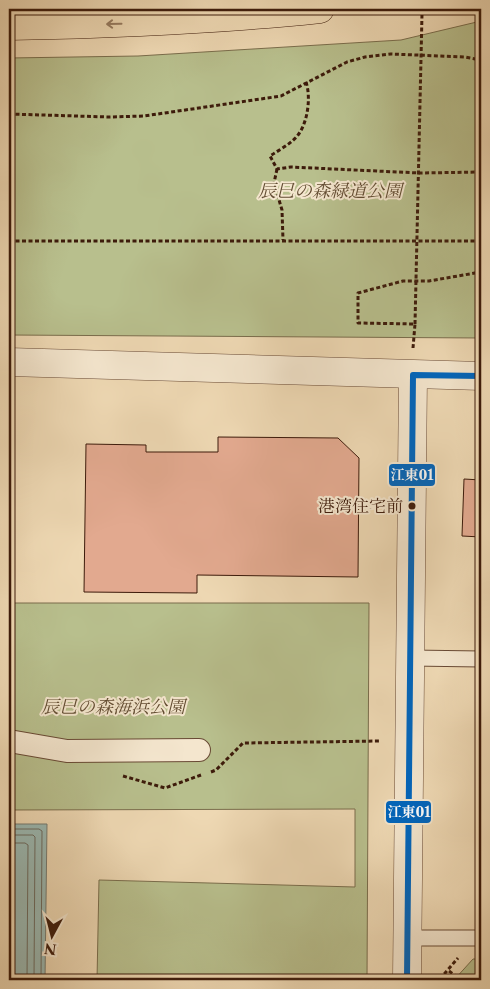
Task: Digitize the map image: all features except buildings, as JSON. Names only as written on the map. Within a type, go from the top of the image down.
[{"type":"highway","points":[[9,26],[136,24],[254,16],[320,9]]},
{"type":"street","points":[[9,362],[413,362],[481,376]]},
{"type":"street","points":[[407,980],[413,362]]},
{"type":"street","points":[[9,741],[67,751],[199,750]]},
{"type":"lane","points":[[411,658],[481,658]]},
{"type":"lane","points":[[408,938],[481,938]]},
{"type":"path","points":[[413,362],[420,173],[422,14]]},
{"type":"path","points":[[9,114],[110,117],[144,116],[281,96],[347,62],[365,57],[391,54],[481,60]]},
{"type":"path","points":[[283,240],[282,210],[274,183],[277,169],[270,156],[293,140],[303,125],[309,98],[306,82]]},
{"type":"path","points":[[277,169],[291,167],[420,173],[481,172]]},
{"type":"path","points":[[9,241],[481,241]]},
{"type":"path","points":[[415,324],[358,323],[358,293],[403,281],[429,281],[481,272]]},
{"type":"path","points":[[434,980],[439,980],[459,958],[466,958]]},
{"type":"path","points":[[449,971],[461,980]]},
{"type":"green space","name":"辰巳の森緑道公園","points":[[481,21],[481,338],[9,335],[9,58],[138,56],[401,40]]},
{"type":"green space","name":"辰巳の森海浜公園","points":[[9,603],[369,603],[367,980],[97,980],[99,880],[355,887],[355,809],[9,810]]},
{"type":"green space","points":[[473,959],[481,959],[481,980],[454,980]]},
{"type":"water","points":[[9,824],[47,824],[45,980],[9,980]]},
{"type":"transit line","name":"江東01","points":[[407,980],[413,375],[481,376]]},
{"type":"place","name":"港湾住宅前","points":[[412,506]]}]
